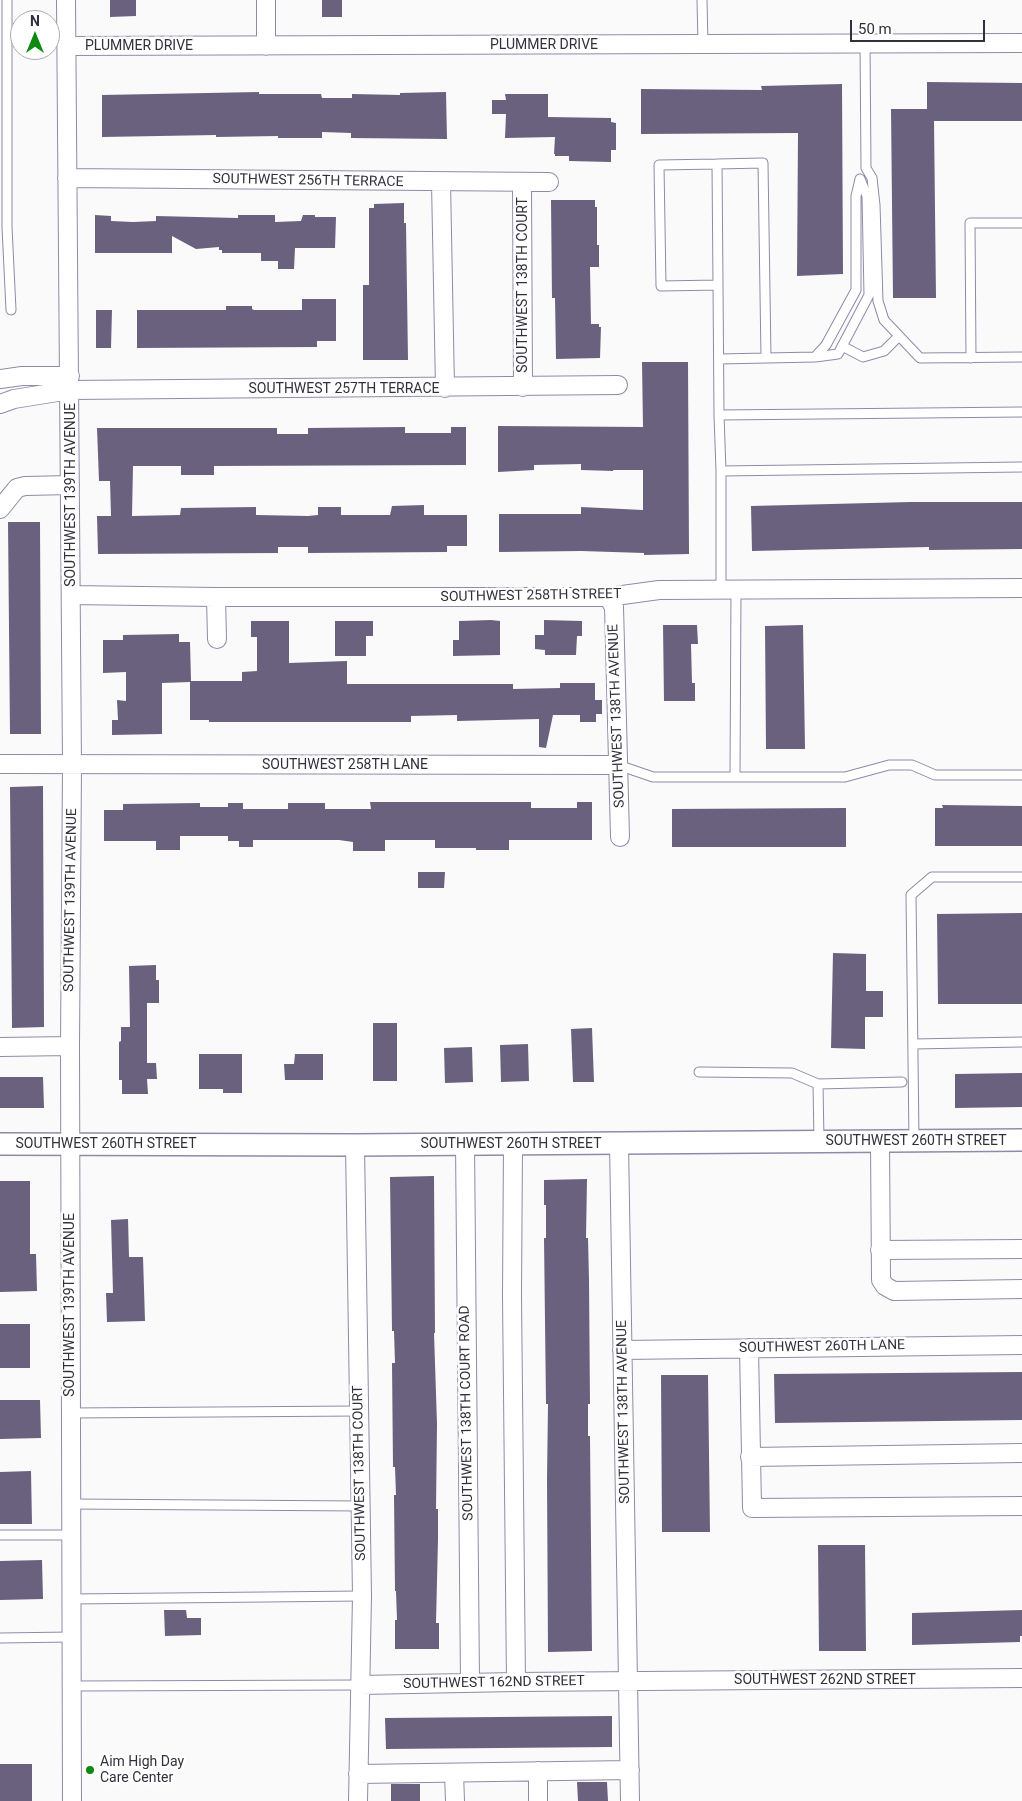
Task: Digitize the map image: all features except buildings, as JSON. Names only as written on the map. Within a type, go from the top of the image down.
[{"type":"street","name":"SOUTHWEST 139TH AVENUE","points":[[66,0],[72,764],[70,1046],[72,1801]]},
{"type":"street","points":[[266,0],[266,46]]},
{"type":"street","name":"PLUMMER DRIVE","points":[[67,46],[1022,43]]},
{"type":"street","name":"SOUTHWEST 256TH TERRACE","points":[[67,178],[549,182]]},
{"type":"street","points":[[441,182],[445,388]]},
{"type":"street","name":"SOUTHWEST 138TH COURT","points":[[522,182],[523,387]]},
{"type":"street","points":[[0,379],[22,376],[70,383]]},
{"type":"street","points":[[0,404],[70,383]]},
{"type":"street","name":"SOUTHWEST 257TH TERRACE","points":[[70,383],[445,388],[618,385]]},
{"type":"street","points":[[0,509],[17,488],[25,486],[70,485]]},
{"type":"street","name":"SOUTHWEST 258TH STREET","points":[[71,595],[608,597],[660,590],[1022,588]]},
{"type":"street","points":[[216,597],[217,639]]},
{"type":"street","name":"SOUTHWEST 138TH AVENUE","points":[[608,597],[614,607],[620,837]]},
{"type":"street","name":"SOUTHWEST 258TH LANE","points":[[0,764],[618,765]]},
{"type":"street","points":[[0,1047],[70,1046]]},
{"type":"street","name":"SOUTHWEST 260TH STREET","points":[[0,1144],[354,1145],[1022,1140]]},
{"type":"street","points":[[880,1142],[881,1280],[885,1286],[894,1291],[1022,1289]]},
{"type":"street","name":"SOUTHWEST 138TH AVENUE","points":[[619,1143],[630,1801]]},
{"type":"street","name":"SOUTHWEST 138TH COURT ROAD","points":[[465,1144],[470,1682]]},
{"type":"street","points":[[513,1144],[512,1296],[516,1682]]},
{"type":"street","name":"SOUTHWEST 138TH COURT","points":[[354,1145],[362,1596],[358,1801]]},
{"type":"street","points":[[880,1250],[1022,1249]]},
{"type":"street","name":"SOUTHWEST 260TH LANE","points":[[622,1350],[1022,1345]]},
{"type":"street","points":[[749,1348],[752,1508],[1022,1506]]},
{"type":"street","points":[[750,1457],[1022,1453]]},
{"type":"street","name":"SOUTHWEST 262ND STREET","points":[[629,1681],[1022,1678]]},
{"type":"street","name":"SOUTHWEST 162ND STREET","points":[[360,1685],[629,1681]]},
{"type":"street","points":[[358,1774],[630,1770]]},
{"type":"street","points":[[538,1771],[538,1801]]},
{"type":"street","points":[[454,1772],[454,1801]]},
{"type":"lane","points":[[7,0],[7,227],[11,310]]},
{"type":"lane","points":[[702,0],[703,44]]},
{"type":"lane","points":[[815,358],[826,345],[856,290],[856,196],[860,179],[866,168],[865,44]]},
{"type":"lane","points":[[718,285],[661,286],[660,165],[762,163],[766,358]]},
{"type":"lane","points":[[716,164],[719,415],[736,776]]},
{"type":"lane","points":[[866,168],[872,178],[875,205],[878,300],[884,320],[920,358],[1022,357]]},
{"type":"lane","points":[[719,359],[815,358],[838,354],[869,295],[867,196],[860,179]]},
{"type":"lane","points":[[971,358],[970,223],[1022,222]]},
{"type":"lane","points":[[842,346],[864,358],[884,351],[899,336]]},
{"type":"lane","points":[[719,415],[1022,412]]},
{"type":"lane","points":[[721,470],[1022,467]]},
{"type":"lane","points":[[618,765],[653,777],[845,777],[889,765],[912,765],[935,775],[1022,774]]},
{"type":"lane","points":[[914,1141],[911,895],[932,877],[1022,877]]},
{"type":"lane","points":[[913,1044],[1022,1042]]},
{"type":"lane","points":[[699,1072],[792,1074],[818,1084],[902,1082]]},
{"type":"lane","points":[[818,1084],[819,1142]]},
{"type":"lane","points":[[71,1413],[359,1411]]},
{"type":"lane","points":[[71,1504],[361,1506]]},
{"type":"lane","points":[[0,1535],[71,1535]]},
{"type":"lane","points":[[71,1599],[362,1596]]},
{"type":"lane","points":[[0,1638],[71,1637]]},
{"type":"lane","points":[[72,1686],[360,1685]]},
{"type":"place","name":"Aim High Day Care Center","points":[[90,1770]]}]
